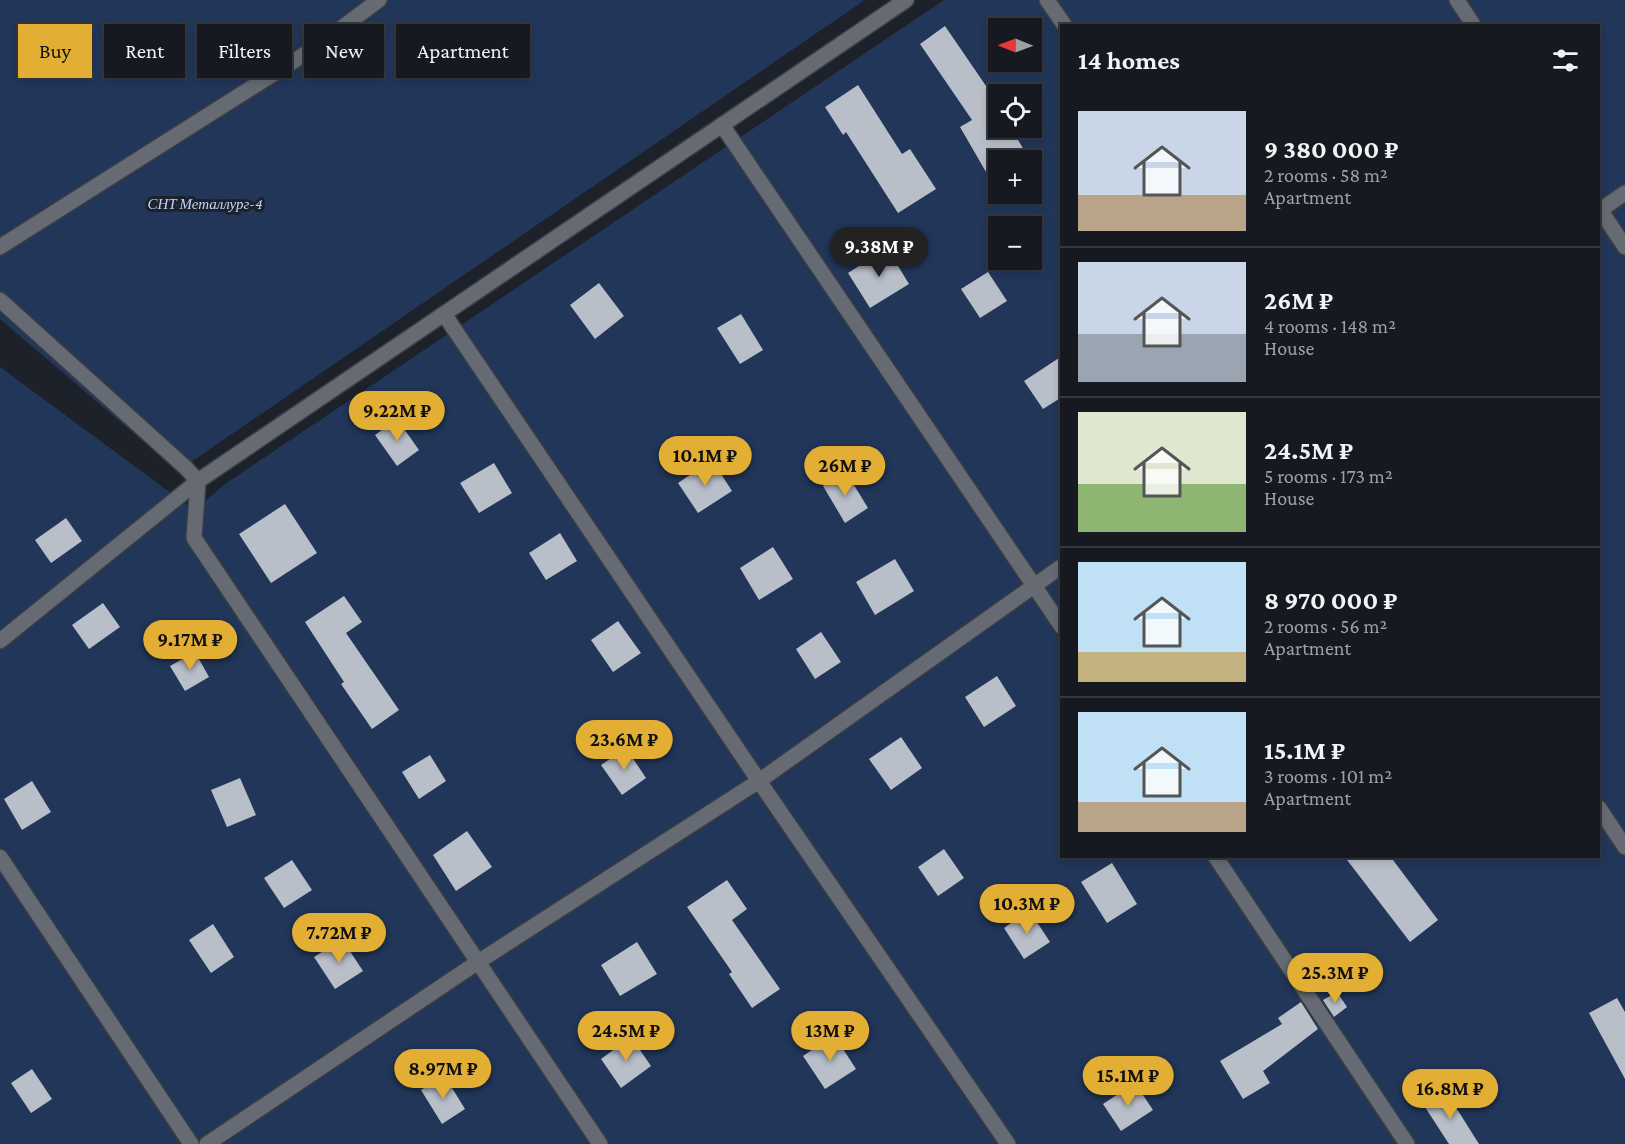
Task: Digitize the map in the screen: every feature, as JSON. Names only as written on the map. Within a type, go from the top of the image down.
[{"type":"lane","points":[[0,247],[316,47],[379,0]]},
{"type":"lane","points":[[0,641],[198,481],[906,0]]},
{"type":"lane","points":[[1047,0],[1064,24]]},
{"type":"lane","points":[[1457,0],[1473,24]]},
{"type":"lane","points":[[722,125],[1060,624]]},
{"type":"lane","points":[[1600,209],[1625,193]]},
{"type":"lane","points":[[1600,211],[1625,247]]},
{"type":"lane","points":[[0,300],[198,481],[194,538],[600,1144]]},
{"type":"lane","points":[[444,314],[759,781],[1008,1144]]},
{"type":"lane","points":[[207,1144],[478,962],[759,781],[1060,567]]},
{"type":"lane","points":[[1600,810],[1625,847]]},
{"type":"lane","points":[[0,857],[191,1144]]},
{"type":"lane","points":[[1216,858],[1407,1144]]},
{"type":"green space","name":"СНТ Металлург-4","points":[[0,0],[865,0],[178,471],[0,319]]},
{"type":"green space","points":[[944,0],[1625,0],[1625,1144],[0,1144],[0,367],[194,510],[225,484]]},
{"type":"building","points":[[945,26],[988,89],[988,138],[1017,138],[1024,150],[988,150],[988,171],[986,172],[960,127],[972,120],[920,44]]},
{"type":"building","points":[[858,85],[902,154],[910,149],[936,189],[898,213],[846,132],[843,135],[825,107]]},
{"type":"building","points":[[887,248],[909,284],[870,308],[848,273]]},
{"type":"building","points":[[988,272],[1007,301],[980,318],[961,289]]},
{"type":"building","points":[[599,283],[624,316],[595,339],[570,305]]},
{"type":"building","points":[[741,314],[763,350],[740,364],[717,328]]},
{"type":"building","points":[[1060,357],[1060,398],[1043,409],[1024,381]]},
{"type":"building","points":[[397,419],[419,450],[397,466],[375,435]]},
{"type":"building","points":[[712,460],[732,491],[698,513],[678,483]]},
{"type":"building","points":[[494,463],[512,493],[479,513],[460,483]]},
{"type":"building","points":[[846,472],[868,508],[845,523],[823,486]]},
{"type":"building","points":[[285,504],[317,553],[271,583],[239,534]]},
{"type":"building","points":[[66,518],[82,541],[51,563],[35,540]]},
{"type":"building","points":[[560,533],[577,561],[546,580],[529,553]]},
{"type":"building","points":[[773,547],[793,579],[759,600],[740,568]]},
{"type":"building","points":[[895,559],[914,591],[875,615],[856,582]]},
{"type":"building","points":[[344,596],[362,622],[346,633],[399,710],[372,729],[341,684],[344,682],[305,622]]},
{"type":"building","points":[[103,603],[120,627],[89,649],[72,625]]},
{"type":"building","points":[[618,621],[641,653],[613,672],[591,640]]},
{"type":"building","points":[[821,632],[841,662],[815,679],[796,649]]},
{"type":"building","points":[[195,652],[209,677],[185,691],[170,666]]},
{"type":"building","points":[[997,676],[1016,706],[984,727],[965,697]]},
{"type":"building","points":[[901,737],[922,768],[891,790],[869,759]]},
{"type":"building","points":[[626,748],[646,778],[622,795],[601,765]]},
{"type":"building","points":[[430,755],[446,781],[419,799],[402,772]]},
{"type":"building","points":[[240,778],[256,815],[227,827],[211,790]]},
{"type":"building","points":[[32,781],[51,812],[22,830],[4,799]]},
{"type":"building","points":[[467,831],[492,867],[456,891],[433,855]]},
{"type":"building","points":[[944,849],[964,878],[938,896],[918,867]]},
{"type":"building","points":[[1346,858],[1392,858],[1438,920],[1410,942]]},
{"type":"building","points":[[292,860],[312,890],[284,908],[264,878]]},
{"type":"building","points":[[1112,863],[1137,904],[1107,923],[1081,882]]},
{"type":"building","points":[[727,880],[747,909],[732,920],[780,989],[752,1008],[729,974],[732,972],[687,907]]},
{"type":"building","points":[[1029,910],[1050,942],[1024,959],[1004,928]]},
{"type":"building","points":[[213,924],[234,957],[211,973],[189,940]]},
{"type":"building","points":[[342,939],[363,971],[335,989],[314,957]]},
{"type":"building","points":[[637,942],[657,974],[620,996],[601,965]]},
{"type":"building","points":[[1337,992],[1347,1007],[1334,1017],[1323,1000]]},
{"type":"building","points":[[1617,998],[1625,1012],[1625,1079],[1589,1013]]},
{"type":"building","points":[[1301,1002],[1318,1029],[1263,1071],[1270,1083],[1243,1099],[1220,1061],[1282,1024],[1278,1018]]},
{"type":"building","points":[[834,1035],[856,1069],[825,1089],[803,1056]]},
{"type":"building","points":[[631,1037],[651,1066],[621,1088],[601,1059]]},
{"type":"building","points":[[32,1069],[52,1099],[31,1113],[11,1083]]},
{"type":"building","points":[[444,1075],[465,1109],[442,1124],[421,1090]]},
{"type":"building","points":[[1135,1083],[1153,1110],[1121,1131],[1103,1104]]},
{"type":"building","points":[[1445,1090],[1479,1144],[1449,1144],[1423,1104]]}]
